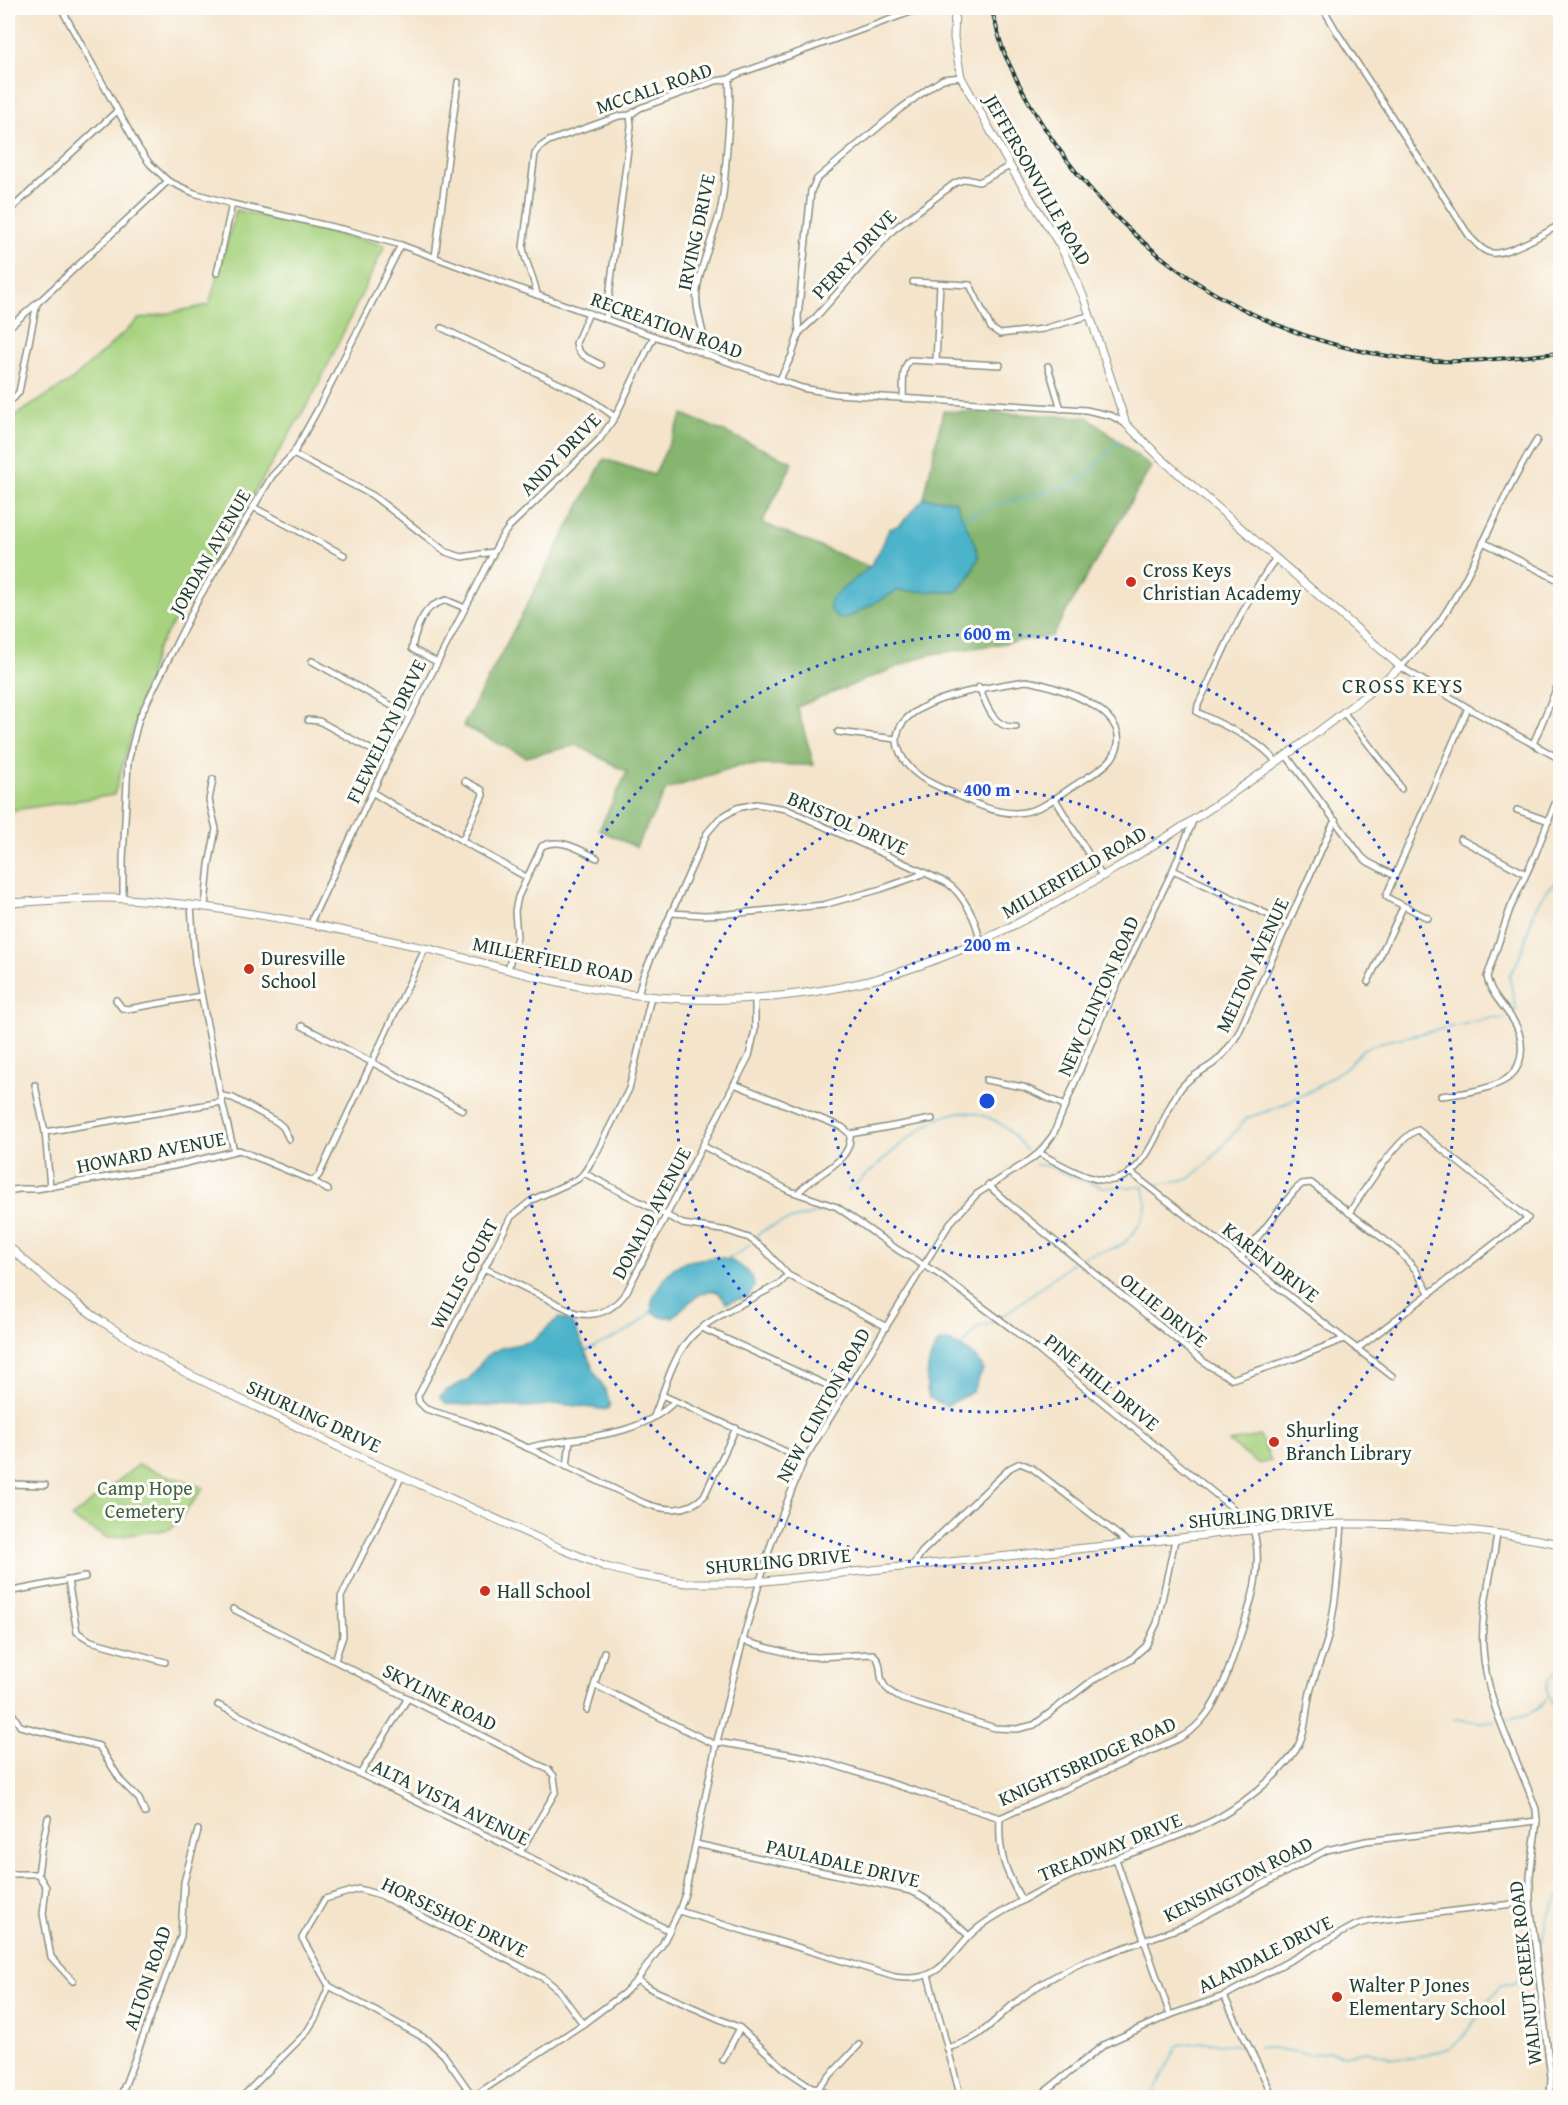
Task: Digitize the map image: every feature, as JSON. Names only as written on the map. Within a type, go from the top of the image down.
[{"type":"main road","name":"JEFFERSONVILLE ROAD","points":[[955,8],[954,38],[961,77],[1010,166],[1060,247],[1084,298],[1088,316],[1126,424],[1150,448],[1401,667]]},
{"type":"main road","name":"MILLERFIELD ROAD","points":[[8,903],[123,898],[205,906],[312,925],[425,949],[576,986],[651,997],[755,999],[815,992],[910,969],[979,943],[1032,917],[1192,821],[1344,713],[1401,667]]},
{"type":"main road","name":"SHURLING DRIVE","points":[[8,1246],[60,1291],[101,1321],[172,1366],[276,1417],[562,1549],[606,1567],[637,1575],[686,1583],[728,1584],[1342,1524],[1406,1525],[1497,1533],[1560,1544]]},
{"type":"street","points":[[8,328],[168,181],[150,164],[139,149],[61,8]]},
{"type":"street","name":"MCCALL ROAD","points":[[537,295],[536,283],[525,261],[523,247],[535,154],[540,147],[549,141],[619,116],[630,115],[651,104],[716,81],[729,79],[922,8]]},
{"type":"street","points":[[1323,8],[1470,237],[1485,251],[1501,253],[1538,237],[1560,224]]},
{"type":"street","points":[[799,333],[798,317],[811,190],[817,179],[900,109],[929,88],[943,79],[961,77]]},
{"type":"street","name":"IRVING DRIVE","points":[[705,355],[696,306],[696,293],[700,273],[720,212],[724,188],[731,96],[729,79]]},
{"type":"street","points":[[435,257],[458,82]]},
{"type":"street","points":[[8,212],[117,111]]},
{"type":"street","points":[[606,319],[631,126],[630,115]]},
{"type":"street","name":"PERRY DRIVE","points":[[779,381],[792,355],[799,333],[893,230],[955,183],[966,179],[980,182],[1010,166]]},
{"type":"street","name":"RECREATION ROAD","points":[[168,181],[207,197],[232,204],[401,245],[779,381],[836,394],[1098,412],[1112,416],[1126,424]]},
{"type":"street","points":[[217,273],[232,204]]},
{"type":"street","name":"JORDAN AVENUE","points":[[123,898],[126,788],[133,737],[149,696],[191,613],[253,507],[272,476],[293,454],[401,245]]},
{"type":"street","points":[[913,282],[970,285],[991,328],[1000,334],[1024,333],[1088,316]]},
{"type":"street","points":[[936,360],[940,284]]},
{"type":"street","points":[[8,402],[18,392],[37,303]]},
{"type":"street","points":[[589,313],[576,348],[579,354],[601,365]]},
{"type":"street","points":[[441,328],[579,393],[615,417]]},
{"type":"street","name":"ANDY DRIVE","points":[[493,552],[509,527],[586,454],[615,417],[654,336]]},
{"type":"street","points":[[903,398],[905,369],[908,361],[936,360],[1000,365]]},
{"type":"street","points":[[1048,366],[1060,409]]},
{"type":"street","points":[[1401,667],[1440,621],[1537,440]]},
{"type":"street","points":[[293,454],[372,495],[446,552],[462,557],[493,552]]},
{"type":"street","points":[[253,507],[344,555]]},
{"type":"street","points":[[1484,542],[1560,581]]},
{"type":"street","name":"FLEWELLYN DRIVE","points":[[312,925],[313,917],[388,759],[493,552]]},
{"type":"street","points":[[1276,558],[1254,590],[1197,711],[1243,736],[1265,751],[1276,762]]},
{"type":"street","points":[[437,662],[412,649],[414,637],[421,622],[432,607],[446,600],[465,608]]},
{"type":"street","points":[[312,661],[410,716]]},
{"type":"street","name":"JEFFERSONVILLE ROAD","points":[[1401,667],[1468,708],[1560,759]]},
{"type":"street","points":[[1533,744],[1560,680]]},
{"type":"street","points":[[1026,681],[1045,684],[1073,694],[1101,710],[1112,720],[1117,738],[1116,749],[1111,758],[1055,799],[1038,808],[1021,812],[1000,812],[987,808],[923,779],[911,770],[899,751],[896,739],[898,729],[909,715],[924,706],[979,687],[1026,681]]},
{"type":"street","points":[[979,687],[985,702],[998,722],[1016,727]]},
{"type":"street","points":[[1428,918],[1403,907],[1386,896],[1468,708]]},
{"type":"street","points":[[1344,713],[1396,779],[1401,789]]},
{"type":"street","points":[[308,720],[319,721],[388,759]]},
{"type":"street","points":[[838,732],[896,739]]},
{"type":"street","points":[[1286,755],[1368,862],[1395,876]]},
{"type":"street","points":[[205,906],[216,829],[210,800],[213,779]]},
{"type":"street","points":[[462,841],[483,795],[482,790],[465,781]]},
{"type":"street","points":[[1441,1096],[1463,1094],[1497,1084],[1508,1078],[1514,1071],[1522,1053],[1520,1034],[1489,984],[1487,976],[1510,909],[1560,791]]},
{"type":"street","points":[[372,792],[406,813],[439,826],[526,878]]},
{"type":"street","points":[[1055,799],[1102,876]]},
{"type":"street","name":"BRISTOL DRIVE","points":[[638,995],[644,976],[707,833],[727,812],[747,805],[763,804],[786,809],[947,883],[961,897],[976,927],[979,943]]},
{"type":"street","points":[[1517,810],[1549,821]]},
{"type":"street","name":"NEW CLINTON ROAD","points":[[473,2097],[612,2003],[637,1980],[670,1930],[679,1911],[696,1844],[717,1743],[743,1641],[771,1544],[804,1460],[885,1326],[958,1212],[988,1185],[1039,1153],[1053,1136],[1104,1012],[1173,870],[1192,821]]},
{"type":"street","name":"MELTON AVENUE","points":[[1130,1172],[1149,1151],[1173,1099],[1181,1088],[1188,1080],[1218,1059],[1232,1044],[1336,821]]},
{"type":"street","points":[[1460,839],[1526,874]]},
{"type":"street","points":[[508,969],[517,937],[516,905],[540,849],[549,843],[566,844],[597,858]]},
{"type":"street","points":[[1173,870],[1288,924]]},
{"type":"street","points":[[671,913],[728,914],[823,905],[881,889],[924,873]]},
{"type":"street","points":[[191,905],[191,937],[201,996],[234,1150]]},
{"type":"street","points":[[1368,982],[1403,907]]},
{"type":"street","points":[[313,1181],[320,1175],[425,949]]},
{"type":"street","points":[[116,1000],[122,1008],[128,1010],[201,996]]},
{"type":"street","name":"WILLIS COURT","points":[[528,1448],[473,1424],[426,1409],[418,1399],[420,1389],[515,1212],[532,1200],[571,1183],[584,1173],[602,1144],[629,1089],[651,997]]},
{"type":"street","name":"DONALD AVENUE","points":[[484,1268],[571,1312],[586,1315],[601,1313],[617,1305],[627,1291],[752,1048],[755,1030],[755,999]]},
{"type":"street","points":[[302,1026],[463,1110]]},
{"type":"street","points":[[986,1080],[1023,1087],[1066,1106]]},
{"type":"street","points":[[734,1084],[842,1127],[849,1134],[850,1140],[842,1157],[805,1184],[798,1193]]},
{"type":"street","points":[[35,1085],[45,1132],[50,1187]]},
{"type":"street","points":[[45,1132],[233,1098],[283,1126],[289,1139]]},
{"type":"street","points":[[849,1134],[932,1119]]},
{"type":"street","points":[[1348,1213],[1392,1153],[1410,1133],[1418,1130],[1528,1218],[1357,1349]]},
{"type":"street","name":"PINE HILL DRIVE","points":[[703,1146],[798,1193],[843,1210],[965,1293],[1240,1513],[1251,1523],[1254,1531]]},
{"type":"street","name":"HOWARD AVENUE","points":[[8,1191],[50,1187],[174,1166],[234,1150],[243,1151],[313,1181],[328,1190]]},
{"type":"street","points":[[1039,1153],[1083,1177],[1096,1181],[1114,1180],[1130,1172]]},
{"type":"street","name":"KAREN DRIVE","points":[[1130,1172],[1392,1376]]},
{"type":"street","points":[[584,1173],[683,1224],[745,1236],[764,1249],[788,1275],[885,1326]]},
{"type":"street","points":[[1241,1258],[1302,1184],[1306,1183],[1315,1185],[1399,1251],[1415,1269],[1430,1294]]},
{"type":"street","name":"OLLIE DRIVE","points":[[988,1185],[1208,1365],[1232,1379],[1344,1339]]},
{"type":"street","points":[[654,1416],[680,1352],[692,1335],[779,1284],[788,1275]]},
{"type":"street","points":[[702,1328],[844,1393]]},
{"type":"street","points":[[662,1395],[804,1460]]},
{"type":"street","points":[[528,1448],[543,1443],[632,1428],[662,1412],[675,1401]]},
{"type":"street","points":[[528,1448],[652,1506],[683,1508],[696,1503],[704,1496],[736,1428]]},
{"type":"street","points":[[567,1467],[570,1440]]},
{"type":"street","points":[[913,1565],[922,1552],[1010,1468],[1020,1463],[1032,1468],[1130,1544]]},
{"type":"street","points":[[334,1660],[343,1636],[341,1596],[402,1476]]},
{"type":"street","points":[[8,1484],[45,1485]]},
{"type":"street","name":"TREADWAY DRIVE","points":[[928,1975],[949,1961],[969,1936],[993,1917],[1022,1901],[1076,1873],[1208,1824],[1229,1812],[1266,1782],[1294,1752],[1302,1737],[1314,1678],[1328,1636],[1342,1524]]},
{"type":"street","name":"KNIGHTSBRIDGE ROAD","points":[[595,1684],[717,1743],[822,1760],[1000,1818],[1179,1739],[1198,1724],[1221,1689],[1250,1607],[1256,1576],[1254,1531]]},
{"type":"street","name":"WALNUT CREEK ROAD","points":[[1497,1533],[1484,1614],[1484,1657],[1498,1714],[1536,1809],[1530,1902],[1551,2078],[1550,2097]]},
{"type":"street","points":[[743,1641],[799,1656],[873,1654],[877,1658],[882,1682],[890,1693],[986,1726],[1008,1730],[1017,1729],[1034,1725],[1093,1680],[1129,1661],[1146,1646],[1157,1623],[1175,1540]]},
{"type":"street","points":[[8,1592],[85,1577]]},
{"type":"street","points":[[68,1580],[77,1632],[91,1641],[165,1662]]},
{"type":"street","name":"SKYLINE ROAD","points":[[233,1609],[549,1770],[554,1776],[556,1791],[520,1852]]},
{"type":"street","points":[[587,1710],[604,1652]]},
{"type":"street","points":[[360,1774],[408,1698]]},
{"type":"street","name":"ALTA VISTA AVENUE","points":[[218,1705],[520,1852],[670,1930]]},
{"type":"street","points":[[8,1708],[20,1726],[99,1746],[121,1781],[139,1799],[145,1813]]},
{"type":"street","points":[[48,1818],[38,1874],[46,1887],[44,1914],[51,1957],[73,1981]]},
{"type":"street","points":[[1000,1818],[1000,1851],[1005,1868],[1022,1901]]},
{"type":"street","name":"KENSINGTON ROAD","points":[[947,2049],[978,2037],[1021,1997],[1065,1971],[1185,1926],[1328,1850],[1366,1841],[1537,1821]]},
{"type":"street","name":"ALTON ROAD","points":[[120,2097],[181,1936],[184,1882],[198,1830]]},
{"type":"street","name":"PAULADALE DRIVE","points":[[696,1844],[911,1891],[934,1905],[969,1936]]},
{"type":"street","points":[[1116,1859],[1170,2015]]},
{"type":"street","points":[[8,1874],[38,1874]]},
{"type":"street","name":"HORSESHOE DRIVE","points":[[329,1986],[302,1938],[325,1899],[359,1889],[392,1900],[545,1979],[558,1990],[583,2024]]},
{"type":"street","name":"ALANDALE DRIVE","points":[[1037,2097],[1098,2048],[1170,2015],[1224,1996],[1356,1924],[1530,1902]]},
{"type":"street","points":[[679,1911],[895,1977],[911,1978],[928,1975],[961,2097]]},
{"type":"street","points":[[637,1980],[653,1990],[740,2028],[786,2070],[810,2086],[838,2097]]},
{"type":"street","points":[[241,2097],[306,2033],[316,2017],[329,1986],[428,2040],[444,2055],[473,2097]]},
{"type":"street","points":[[1224,1996],[1274,2097]]},
{"type":"street","points":[[723,2060],[740,2028]]},
{"type":"street","points":[[818,2088],[859,2045]]},
{"type":"street","points":[[803,2097],[810,2086]]},
{"type":"green space","points":[[236,210],[385,245],[316,390],[229,535],[157,648],[114,795],[8,811],[8,420],[72,380],[139,319],[209,305]]},
{"type":"green space","points":[[943,411],[1088,417],[1151,467],[1052,636],[927,655],[797,707],[814,765],[740,765],[666,790],[636,847],[599,830],[627,772],[577,745],[526,757],[463,726],[604,459],[654,475],[683,414],[793,462],[762,523],[870,567],[830,599],[849,617],[897,590],[956,592],[969,579],[979,557],[955,501],[924,498]]},
{"type":"green space","points":[[1260,1436],[1271,1461],[1258,1464],[1229,1442]]},
{"type":"green space","name":"Camp Hope Cemetery","points":[[138,1465],[204,1488],[171,1529],[107,1538],[71,1518]]},
{"type":"water","points":[[924,498],[955,501],[979,557],[968,579],[956,592],[897,591],[849,617],[839,619],[830,610],[830,599],[870,567],[889,529],[900,525]]},
{"type":"water","points":[[717,1257],[736,1263],[747,1271],[754,1287],[749,1296],[726,1303],[718,1293],[712,1291],[694,1299],[673,1317],[661,1317],[652,1311],[654,1296],[669,1272],[682,1263]]},
{"type":"water","points":[[558,1318],[567,1320],[574,1326],[595,1373],[605,1389],[610,1404],[607,1410],[561,1404],[527,1407],[447,1404],[440,1398],[446,1391],[469,1379],[487,1355],[501,1348],[533,1341]]},
{"type":"water","points":[[947,1341],[963,1348],[978,1360],[983,1370],[972,1392],[946,1406],[929,1398],[927,1377],[929,1362],[938,1343]]},
{"type":"waterway","points":[[963,518],[995,505],[1072,485],[1084,477],[1120,440]]},
{"type":"waterway","points":[[1513,1013],[1516,1011],[1509,975],[1522,951],[1540,899],[1560,880]]},
{"type":"waterway","points":[[1153,1185],[1189,1179],[1206,1165],[1247,1118],[1279,1107],[1312,1090],[1348,1066],[1363,1049],[1382,1042],[1506,1017]]},
{"type":"waterway","points":[[847,1191],[913,1135],[927,1125],[955,1113],[976,1114],[996,1121],[1010,1131],[1026,1150]]},
{"type":"waterway","points":[[1035,1164],[1052,1167],[1103,1187],[1144,1187]]},
{"type":"waterway","points":[[1082,1258],[1119,1246],[1132,1235],[1145,1212],[1144,1188]]},
{"type":"waterway","points":[[755,1237],[777,1224],[821,1212]]},
{"type":"waterway","points":[[727,1259],[750,1244]]},
{"type":"waterway","points":[[1003,1316],[1074,1262]]},
{"type":"waterway","points":[[586,1351],[630,1329],[652,1310]]},
{"type":"waterway","points":[[961,1348],[977,1328],[997,1321]]},
{"type":"waterway","points":[[1560,1668],[1553,1674],[1547,1686],[1549,1697],[1560,1715]]},
{"type":"waterway","points":[[1504,1719],[1528,1714],[1539,1708],[1547,1698]]},
{"type":"waterway","points":[[1454,1719],[1479,1722],[1496,1721]]},
{"type":"waterway","points":[[1539,1945],[1542,1943],[1546,1920],[1560,1895]]},
{"type":"waterway","points":[[1258,2047],[1311,2054],[1329,2052],[1344,2055],[1367,2051],[1396,2059],[1427,2055],[1449,2048],[1462,2039],[1500,1985],[1516,1983],[1532,1950]]},
{"type":"waterway","points":[[1151,2098],[1178,2045],[1202,2042],[1244,2046]]},
{"type":"railway","points":[[991,8],[1005,55],[1037,116],[1076,172],[1121,221],[1171,264],[1227,301],[1287,329],[1352,349],[1420,360],[1473,361],[1560,353]]},
{"type":"place","name":"Cross Keys Christian Academy","points":[[1131,582]]},
{"type":"place","name":"Duresville School","points":[[249,969]]},
{"type":"place","name":"Shurling Branch Library","points":[[1274,1442]]},
{"type":"place","name":"Hall School","points":[[485,1591]]},
{"type":"place","name":"Walter P Jones Elementary School","points":[[1337,1997]]},
{"type":"district","name":"CROSS KEYS","points":[[1403,686]]}]
